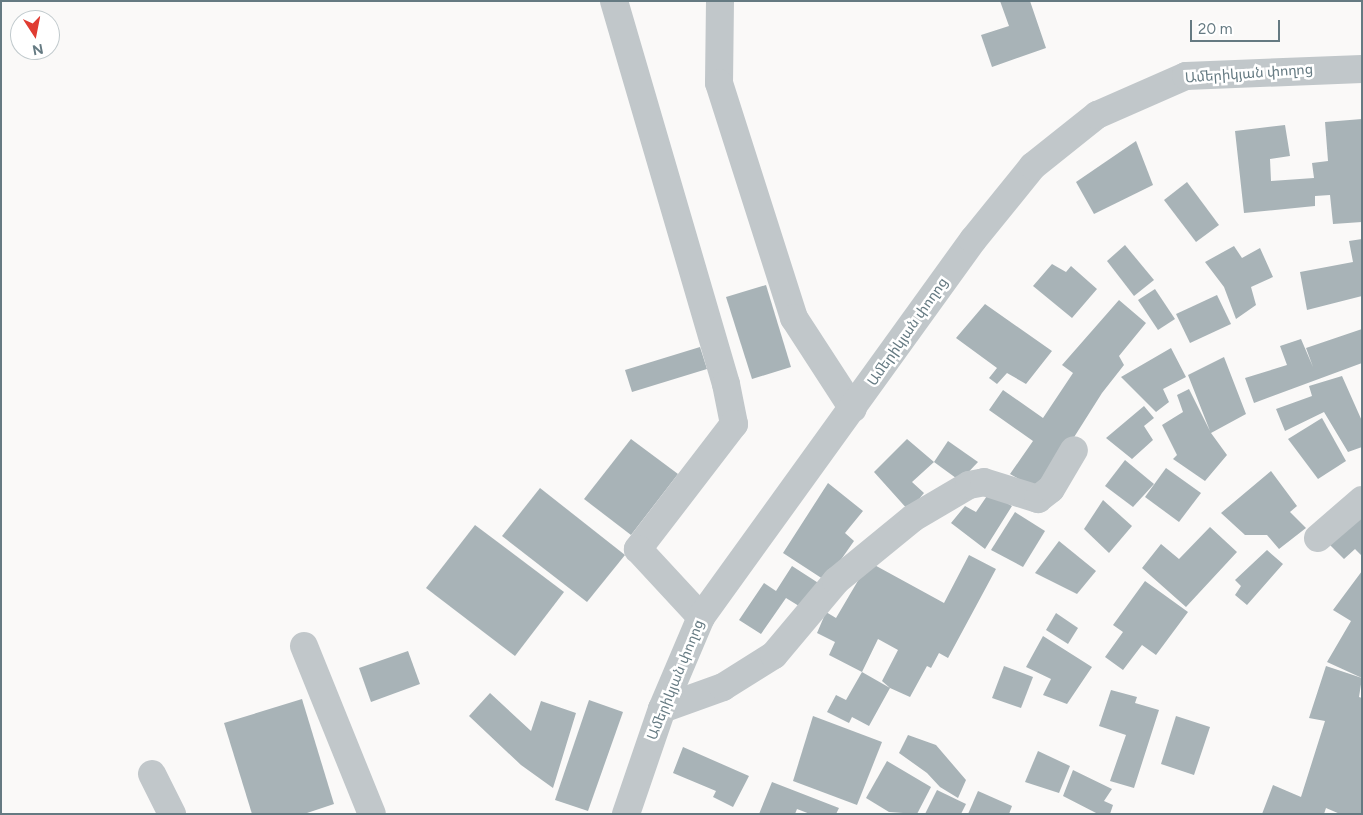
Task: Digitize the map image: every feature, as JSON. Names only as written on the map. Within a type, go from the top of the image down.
[{"type":"street","points":[[614,1],[726,384],[734,424],[638,549],[700,617]]},
{"type":"street","points":[[720,1],[719,83],[794,318],[854,409]]},
{"type":"street","name":"Ամերիկյան փողոց","points":[[626,814],[662,709],[700,617],[854,409],[973,240],[1027,173],[1097,115],[1186,76],[1362,69]]},
{"type":"street","points":[[662,709],[724,687],[774,655],[836,581],[913,518],[969,485],[984,482],[1038,499],[1051,489],[1074,450]]},
{"type":"street","points":[[1318,538],[1362,500]]},
{"type":"street","points":[[304,646],[372,814]]},
{"type":"street","points":[[152,774],[172,814]]},
{"type":"building","points":[[1000,1],[1030,1],[1046,48],[992,67],[981,35],[1009,26]]},
{"type":"building","points":[[1362,119],[1362,222],[1333,224],[1330,195],[1315,196],[1315,206],[1244,213],[1235,131],[1285,125],[1290,156],[1270,159],[1271,181],[1314,178],[1312,163],[1328,161],[1325,122]]},
{"type":"building","points":[[1136,141],[1153,185],[1094,214],[1076,182]]},
{"type":"building","points":[[1187,182],[1219,225],[1196,242],[1164,200]]},
{"type":"building","points":[[1362,239],[1362,296],[1307,310],[1300,272],[1353,262],[1349,241]]},
{"type":"building","points":[[1125,245],[1154,280],[1134,296],[1107,261]]},
{"type":"building","points":[[1234,246],[1242,258],[1260,248],[1273,277],[1251,287],[1256,305],[1236,319],[1224,287],[1205,262]]},
{"type":"building","points":[[1052,264],[1066,272],[1071,266],[1097,289],[1072,318],[1033,286]]},
{"type":"building","points":[[766,285],[791,367],[752,379],[726,297]]},
{"type":"building","points":[[1155,289],[1175,319],[1158,330],[1138,300]]},
{"type":"building","points":[[1217,295],[1231,324],[1190,343],[1176,314]]},
{"type":"building","points":[[1119,300],[1146,323],[1119,356],[1124,365],[1102,393],[1040,491],[1010,474],[1033,441],[989,410],[1003,390],[1043,418],[1073,373],[1062,365]]},
{"type":"building","points":[[985,304],[1052,351],[1026,384],[1007,373],[997,384],[989,378],[997,368],[956,338]]},
{"type":"building","points":[[1362,329],[1362,363],[1254,403],[1245,378],[1287,365],[1280,346],[1301,339],[1313,367],[1306,348]]},
{"type":"building","points":[[700,347],[707,369],[632,392],[625,370]]},
{"type":"building","points":[[1171,348],[1186,377],[1163,389],[1169,402],[1156,412],[1121,377]]},
{"type":"building","points":[[1224,357],[1246,414],[1211,433],[1227,455],[1205,481],[1173,459],[1177,455],[1162,425],[1183,412],[1177,395],[1189,389],[1210,431],[1188,375]]},
{"type":"building","points":[[1342,376],[1362,421],[1362,447],[1348,452],[1324,412],[1285,431],[1276,409],[1312,396],[1309,386]]},
{"type":"building","points":[[1144,406],[1154,418],[1144,426],[1153,440],[1132,459],[1106,438]]},
{"type":"building","points":[[1322,418],[1346,461],[1318,479],[1288,439]]},
{"type":"building","points":[[631,439],[678,474],[631,535],[584,499]]},
{"type":"building","points":[[907,439],[934,462],[912,482],[924,493],[909,511],[874,472]]},
{"type":"building","points":[[948,441],[978,462],[960,481],[934,462]]},
{"type":"building","points":[[1125,460],[1154,484],[1133,507],[1105,486]]},
{"type":"building","points":[[1166,468],[1201,493],[1179,522],[1145,497]]},
{"type":"building","points":[[1271,471],[1297,506],[1290,512],[1306,528],[1279,549],[1267,535],[1245,535],[1221,513]]},
{"type":"building","points":[[828,483],[863,511],[845,533],[854,541],[826,581],[783,553]]},
{"type":"building","points":[[540,488],[625,555],[587,602],[502,536]]},
{"type":"building","points":[[989,493],[1012,506],[985,549],[951,523],[965,506],[976,512]]},
{"type":"building","points":[[1103,500],[1132,526],[1109,553],[1084,529]]},
{"type":"building","points":[[1015,512],[1045,531],[1023,567],[991,550]]},
{"type":"building","points":[[1362,512],[1362,556],[1355,549],[1344,559],[1330,545]]},
{"type":"building","points":[[475,525],[564,592],[515,656],[426,588]]},
{"type":"building","points":[[1210,527],[1237,552],[1186,607],[1142,568],[1161,544],[1179,559]]},
{"type":"building","points":[[1059,541],[1096,571],[1077,594],[1035,573]]},
{"type":"building","points":[[1267,550],[1283,564],[1247,605],[1235,595],[1241,586],[1235,580]]},
{"type":"building","points":[[969,555],[996,569],[948,658],[939,653],[931,668],[927,666],[910,697],[890,688],[882,681],[898,650],[878,639],[862,672],[829,655],[835,642],[817,633],[826,612],[836,618],[869,562],[944,603]]},
{"type":"building","points":[[792,566],[823,586],[807,611],[786,598],[761,634],[739,620],[764,583],[776,591]]},
{"type":"building","points":[[1362,571],[1362,678],[1327,662],[1351,621],[1333,610]]},
{"type":"building","points":[[1145,581],[1188,612],[1156,655],[1142,645],[1123,670],[1105,657],[1123,632],[1113,625]]},
{"type":"building","points":[[1056,613],[1078,628],[1068,644],[1046,630]]},
{"type":"building","points":[[1043,636],[1092,667],[1067,704],[1043,695],[1051,679],[1026,667]]},
{"type":"building","points":[[408,651],[420,684],[371,702],[359,668]]},
{"type":"building","points":[[1004,666],[1033,677],[1021,708],[992,698]]},
{"type":"building","points":[[1326,666],[1362,678],[1359,697],[1362,698],[1361,814],[1340,814],[1326,808],[1324,814],[1262,814],[1273,785],[1301,797],[1325,721],[1309,718]]},
{"type":"building","points":[[862,672],[890,688],[869,726],[852,717],[849,723],[827,712],[836,695],[846,700]]},
{"type":"building","points":[[1111,690],[1137,697],[1135,703],[1159,710],[1134,788],[1110,781],[1126,735],[1099,726]]},
{"type":"building","points":[[490,693],[531,731],[541,701],[576,713],[553,788],[521,765],[469,716]]},
{"type":"building","points":[[302,699],[334,804],[304,814],[252,814],[224,723]]},
{"type":"building","points":[[589,700],[623,712],[588,811],[555,800]]},
{"type":"building","points":[[813,716],[882,742],[857,805],[793,781]]},
{"type":"building","points":[[1176,716],[1210,727],[1194,775],[1161,764]]},
{"type":"building","points":[[908,735],[936,745],[966,780],[958,798],[940,787],[927,773],[899,753]]},
{"type":"building","points":[[683,747],[749,776],[733,807],[713,797],[716,791],[673,773]]},
{"type":"building","points":[[1038,751],[1070,766],[1059,793],[1025,782]]},
{"type":"building","points":[[887,761],[931,787],[917,814],[889,812],[866,798]]},
{"type":"building","points":[[1073,770],[1112,789],[1104,801],[1113,805],[1110,814],[1098,814],[1063,796]]},
{"type":"building","points":[[772,782],[839,808],[836,814],[810,814],[797,809],[795,814],[759,814]]},
{"type":"building","points":[[937,790],[966,804],[961,814],[925,814]]},
{"type":"building","points":[[978,791],[1012,806],[1009,814],[968,814]]}]
